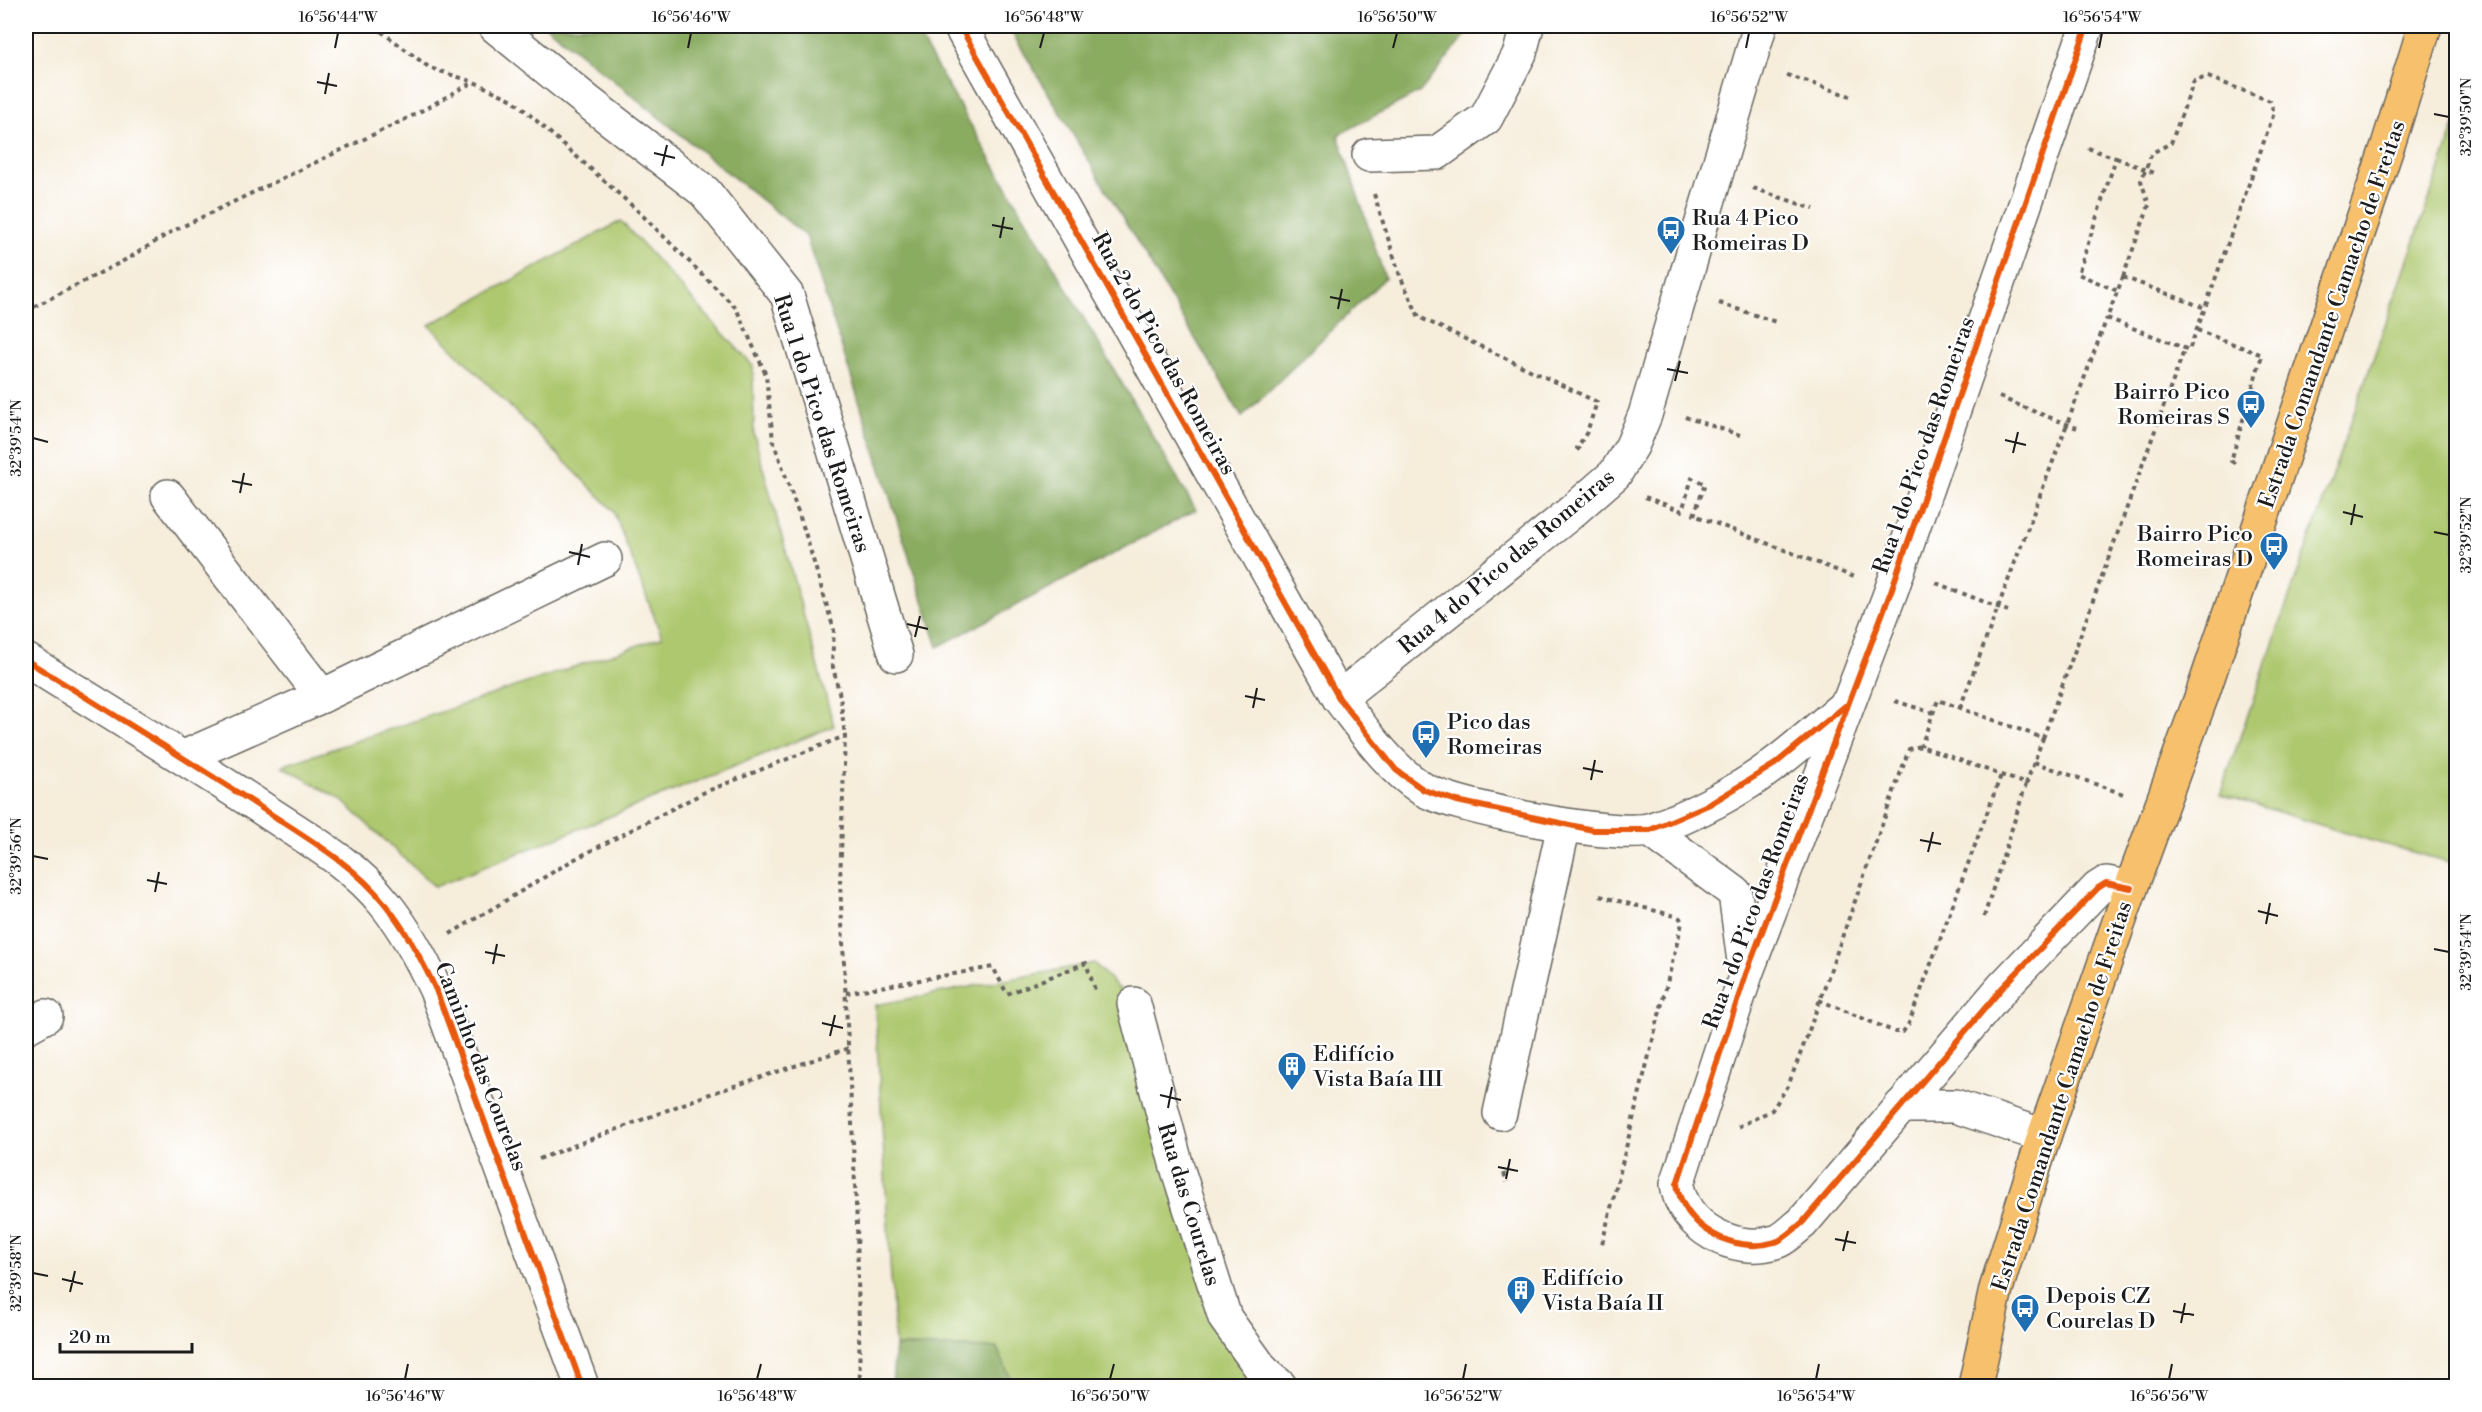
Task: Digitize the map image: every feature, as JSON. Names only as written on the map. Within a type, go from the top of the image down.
[{"type":"main road","name":"Estrada Comandante Camacho de Freitas","points":[[1974,1386],[1996,1289],[2044,1136],[2206,684],[2388,145],[2425,26]]},
{"type":"street","name":"Rua 1 do Pico das Romeiras","points":[[495,26],[705,192],[787,294],[896,655]]},
{"type":"street","name":"Rua 2 do Pico das Romeiras","points":[[960,26],[1339,698],[1396,770],[1424,790],[1457,801],[1593,830],[1650,830]]},
{"type":"street","points":[[1369,154],[1437,153],[1486,118],[1520,53],[1527,26]]},
{"type":"street","name":"Rua 4 do Pico das Romeiras","points":[[1339,698],[1568,515],[1614,474],[1632,446],[1645,415],[1760,26]]},
{"type":"street","name":"Rua 1 do Pico das Romeiras","points":[[2087,26],[1892,591],[1746,974],[1690,1142],[1677,1184],[1678,1195],[1692,1219],[1722,1238],[1745,1245],[1776,1242],[1802,1223],[2003,987],[2098,888],[2106,883],[2131,888]]},
{"type":"street","points":[[168,496],[322,696]]},
{"type":"street","points":[[184,758],[322,696],[605,559]]},
{"type":"street","name":"Caminho das Courelas","points":[[26,660],[184,758],[327,851],[357,875],[385,903],[419,954],[448,1020],[582,1386]]},
{"type":"street","points":[[1650,830],[1710,804],[1775,764],[1848,703]]},
{"type":"street","points":[[1500,1113],[1564,825]]},
{"type":"street","points":[[1650,830],[1735,893],[1746,974]]},
{"type":"street","name":"Rua das Courelas","points":[[1134,1004],[1177,1167],[1226,1318],[1263,1371],[1280,1386]]},
{"type":"street","points":[[1901,1106],[1955,1106],[2044,1136]]},
{"type":"path","points":[[374,26],[430,68],[474,81],[513,100],[637,210],[736,308],[766,375],[773,440],[804,529],[834,630],[832,663],[840,696],[845,736],[840,883],[857,1224],[860,1386]]},
{"type":"path","points":[[439,26],[442,28],[445,26]]},
{"type":"path","points":[[1960,708],[2149,205],[2141,181],[2152,153],[2171,143],[2194,81],[2208,77],[2270,101],[2274,113],[2189,350],[2107,318]]},
{"type":"path","points":[[26,311],[129,258],[171,232],[414,116],[474,81]]},
{"type":"path","points":[[1812,84],[1851,96]]},
{"type":"path","points":[[1369,154],[1370,181],[1400,276],[1419,317],[1597,402]]},
{"type":"path","points":[[2118,291],[2078,274],[2116,158],[2157,174]]},
{"type":"path","points":[[1773,195],[1814,209]]},
{"type":"path","points":[[2123,277],[2205,308]]},
{"type":"path","points":[[1738,309],[1776,322]]},
{"type":"path","points":[[2197,330],[2262,355],[2231,461],[2239,465]]},
{"type":"path","points":[[1984,917],[2026,784],[2185,348]]},
{"type":"path","points":[[2023,407],[2077,428]]},
{"type":"path","points":[[1700,423],[1740,435]]},
{"type":"path","points":[[1605,481],[1682,511],[1692,478],[1705,484],[1694,515],[1892,591]]},
{"type":"path","points":[[1954,590],[2008,611]]},
{"type":"path","points":[[1891,710],[1895,699],[1934,713]]},
{"type":"path","points":[[1921,746],[1938,700],[2043,738]]},
{"type":"path","points":[[419,954],[466,923],[573,860],[705,792],[845,736]]},
{"type":"path","points":[[1690,1142],[1739,1127],[1772,1110],[1788,1086],[1909,749],[1921,746],[2026,784]]},
{"type":"path","points":[[2034,762],[2124,794]]},
{"type":"path","points":[[1819,1000],[1895,1032],[1903,1032],[1909,1023],[2001,775]]},
{"type":"path","points":[[1600,896],[1675,916],[1680,918],[1682,923],[1602,1244]]},
{"type":"path","points":[[846,993],[993,967],[1007,994],[1086,963],[1097,997]]},
{"type":"path","points":[[504,1175],[546,1156],[707,1095],[849,1048]]},
{"type":"path","points":[[1504,1173],[1507,1182]]},
{"type":"green space","points":[[546,26],[913,26],[1196,510],[938,647],[806,236]]},
{"type":"green space","points":[[1008,26],[1473,26],[1420,92],[1338,135],[1385,278],[1242,417]]},
{"type":"green space","points":[[2456,123],[2456,864],[2372,841],[2220,794]]},
{"type":"green space","points":[[621,221],[753,366],[754,435],[834,726],[435,887],[340,799],[282,766],[662,637],[613,510],[429,325]]},
{"type":"green space","points":[[1094,963],[1134,1004],[1225,1318],[1280,1386],[1014,1386],[997,1348],[895,1346],[875,1005]]},
{"type":"green space","points":[[895,1346],[997,1348],[1014,1386],[892,1386]]},
{"type":"cycle path","points":[[960,26],[1339,698],[1396,770],[1424,790],[1457,801],[1593,830],[1650,830],[1710,804],[1775,764],[1845,706]]},
{"type":"cycle path","points":[[2087,26],[1891,591],[1746,974],[1677,1184],[1681,1199],[1689,1213],[1712,1234],[1727,1240],[1759,1245],[1775,1242],[1785,1237],[1802,1223],[2003,987],[2098,888],[2106,883],[2131,888]]},
{"type":"cycle path","points":[[26,660],[327,851],[372,889],[393,914],[413,945],[436,990],[582,1386]]},
{"type":"place","name":"Rua 4 Pico Romeiras D","points":[[1671,256]]},
{"type":"place","name":"Bairro Pico Romeiras S","points":[[2251,430]]},
{"type":"place","name":"Bairro Pico Romeiras D","points":[[2274,572]]},
{"type":"place","name":"Pico das Romeiras","points":[[1426,760]]},
{"type":"place","name":"Edifício Vista Baía III","points":[[1292,1092]]},
{"type":"place","name":"Edifício Vista Baía II","points":[[1521,1316]]},
{"type":"place","name":"Depois CZ Courelas D","points":[[2025,1334]]}]
